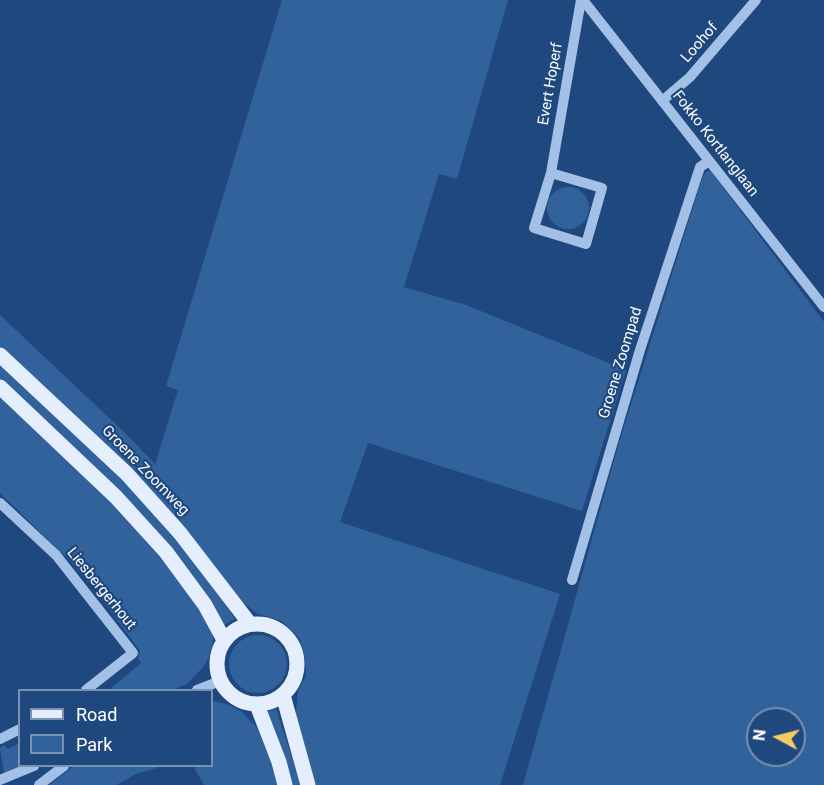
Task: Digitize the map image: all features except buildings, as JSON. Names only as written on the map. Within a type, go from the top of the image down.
[{"type":"main road","name":"Groene Zoomweg","points":[[0,355],[127,474],[180,533],[250,624]]},
{"type":"main road","points":[[0,387],[116,497],[166,552],[205,605],[224,640]]},
{"type":"main road","points":[[250,624],[265,624],[279,630],[290,640],[296,654],[297,669],[292,684],[283,695],[270,702],[256,705],[241,702],[229,693],[220,681],[216,667],[218,653],[224,640],[235,629],[250,624]]},
{"type":"main road","points":[[283,695],[308,785]]},
{"type":"main road","points":[[256,705],[279,762],[285,785]]},
{"type":"street","name":"Fokko Kortlanglaan","points":[[582,0],[824,307]]},
{"type":"street","name":"Evert Hoperf","points":[[550,172],[602,188],[586,244],[534,228],[550,172],[582,0]]},
{"type":"street","name":"Loohof","points":[[662,101],[690,77],[756,0]]},
{"type":"street","name":"Groene Zoompad","points":[[572,580],[640,350],[700,167],[709,161]]},
{"type":"street","name":"Liesbergerhout","points":[[0,503],[56,555],[133,653],[87,689]]},
{"type":"street","points":[[200,689],[220,681]]},
{"type":"street","points":[[0,739],[18,730]]},
{"type":"street","points":[[0,780],[29,767]]},
{"type":"street","points":[[39,785],[62,767]]},
{"type":"green space","points":[[282,0],[508,0],[457,179],[439,174],[404,287],[466,305],[626,370],[582,511],[368,443],[340,522],[560,594],[500,785],[314,785],[295,723],[298,691],[306,676],[305,657],[300,639],[282,621],[258,614],[240,600],[185,527],[134,474],[0,347],[0,315],[155,464],[178,390],[166,386]]},
{"type":"green space","points":[[710,170],[824,322],[824,785],[523,785],[618,446],[704,174]]},
{"type":"green space","points":[[568,187],[576,188],[583,193],[588,200],[588,216],[583,223],[576,228],[568,229],[560,228],[553,223],[548,216],[547,208],[548,200],[553,193],[560,188]]},
{"type":"green space","points":[[0,364],[122,477],[176,536],[209,579],[235,619],[224,625],[0,380]]},
{"type":"green space","points":[[0,395],[98,487],[179,578],[213,630],[209,657],[204,666],[187,684],[174,689],[110,689],[141,663],[138,658],[140,651],[96,591],[72,563],[0,493]]},
{"type":"green space","points":[[252,635],[264,635],[274,639],[283,648],[287,670],[279,685],[264,693],[252,693],[242,689],[233,680],[229,670],[229,658],[233,648],[242,639]]},
{"type":"green space","points":[[213,701],[227,704],[241,711],[257,728],[280,785],[204,785],[194,767],[213,767]]},
{"type":"green space","points":[[276,709],[301,785],[290,785],[265,712]]},
{"type":"green space","points":[[18,744],[19,767],[4,773],[0,748],[4,745],[8,749]]},
{"type":"green space","points":[[73,767],[160,767],[136,774],[116,785],[49,785]]}]
